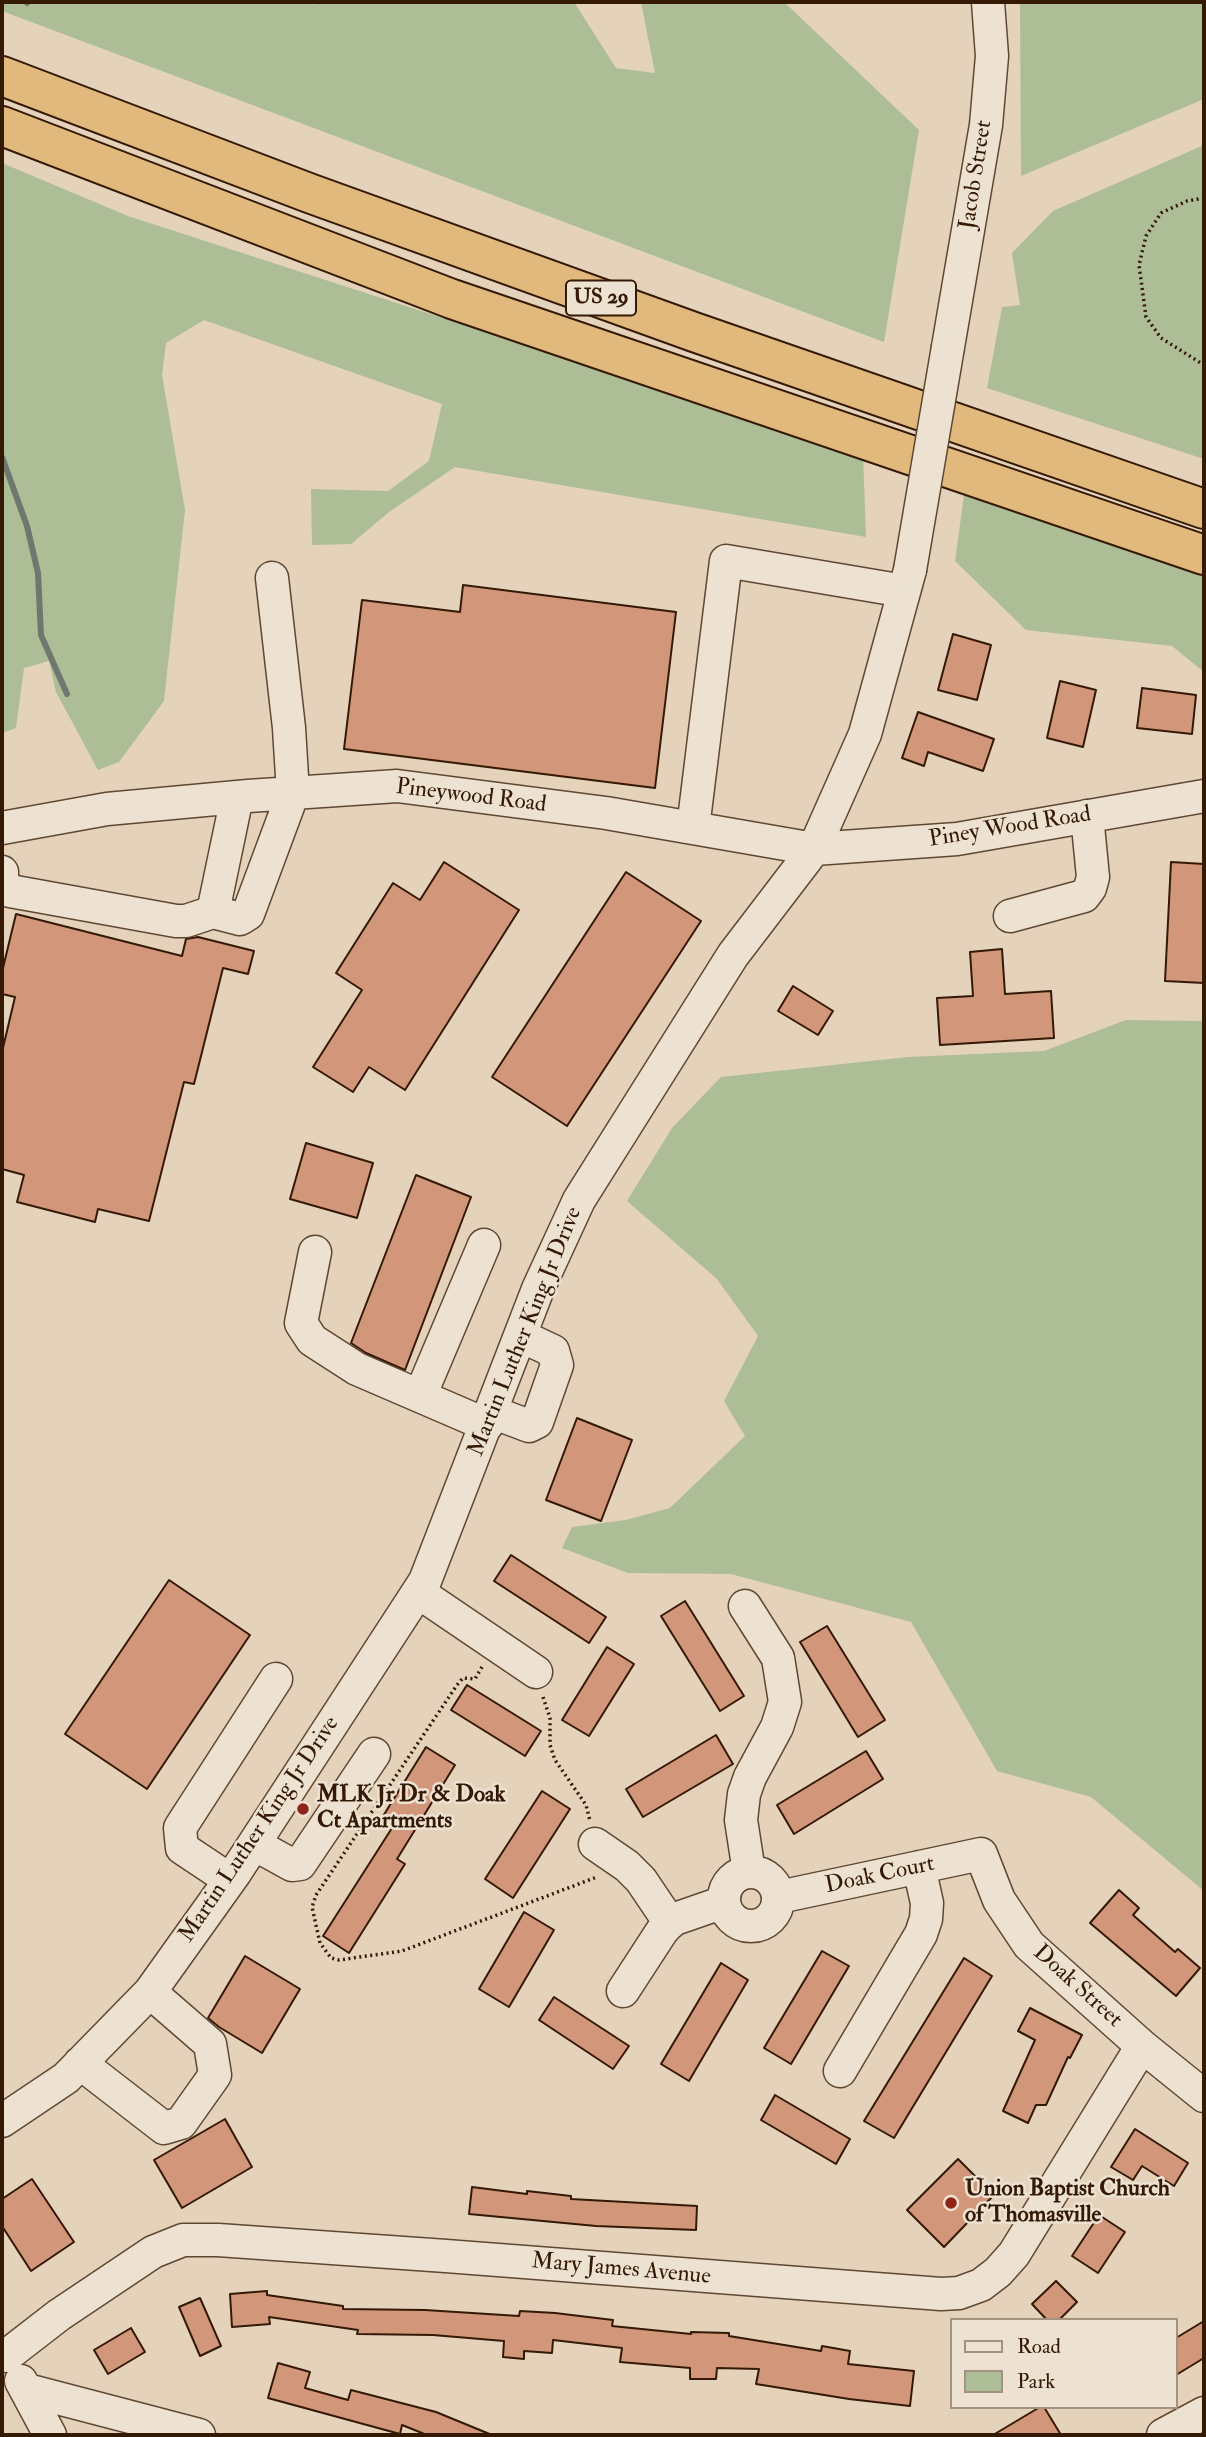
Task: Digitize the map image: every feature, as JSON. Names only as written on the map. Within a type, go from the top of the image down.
[{"type":"highway","name":"US 29","points":[[2,76],[309,193],[694,332],[1204,509]]},
{"type":"highway","name":"US 29","points":[[2,126],[452,299],[1204,555]]},
{"type":"street","name":"Jacob Street","points":[[948,347],[986,125],[992,56],[988,2]]},
{"type":"street","name":"Martin Luther King Jr Drive","points":[[2,2121],[66,2078],[150,1992],[230,1880],[425,1581],[538,1289],[579,1200],[733,955],[814,849],[865,734],[907,580],[948,347]]},
{"type":"street","points":[[693,828],[726,561],[907,580]]},
{"type":"street","points":[[2,872],[2,881],[10,891],[176,921],[186,921],[213,912],[240,919],[248,914],[293,793],[289,728],[272,578]]},
{"type":"street","name":"Pineywood Road","points":[[2,828],[107,809],[397,786],[606,813],[814,849]]},
{"type":"street","name":"Piney Wood Road","points":[[814,849],[957,839],[1204,796]]},
{"type":"street","points":[[213,912],[237,797]]},
{"type":"street","points":[[1010,916],[1084,896],[1093,877],[1087,816]]},
{"type":"street","points":[[420,1396],[484,1245]]},
{"type":"street","points":[[315,1252],[301,1323],[312,1340],[356,1369],[420,1396],[490,1418],[529,1426],[537,1422],[557,1364],[553,1351],[521,1336]]},
{"type":"street","points":[[418,1592],[536,1672]]},
{"type":"street","points":[[745,1605],[778,1658],[785,1702],[777,1727],[750,1777],[744,1794],[741,1820],[749,1872]]},
{"type":"street","points":[[230,1880],[182,1848],[180,1828],[276,1679]]},
{"type":"street","points":[[254,1844],[292,1865],[300,1864],[374,1755]]},
{"type":"street","points":[[596,1844],[627,1866],[641,1880],[670,1923]]},
{"type":"street","name":"Doak Court","points":[[779,1897],[981,1854]]},
{"type":"street","name":"Doak Street","points":[[981,1854],[999,1900],[1029,1945],[1142,2046],[1204,2096]]},
{"type":"street","points":[[840,2071],[921,1934],[927,1903],[919,1867]]},
{"type":"street","points":[[749,1872],[765,1875],[777,1888],[779,1897],[774,1915],[759,1925],[740,1924],[732,1919],[724,1902],[728,1885],[733,1878],[749,1872]]},
{"type":"street","points":[[623,1991],[662,1931],[673,1920],[724,1902]]},
{"type":"street","points":[[80,2063],[164,2128],[181,2123],[215,2075],[210,2044],[150,1992]]},
{"type":"street","name":"Mary James Avenue","points":[[4,2353],[153,2252],[183,2240],[218,2240],[928,2293],[959,2293],[981,2285],[998,2272],[1013,2254],[1142,2046]]},
{"type":"street","points":[[4,2353],[50,2435]]},
{"type":"street","points":[[27,2390],[199,2435]]},
{"type":"street","points":[[1163,2435],[1204,2413]]},
{"type":"path","points":[[1204,198],[1187,201],[1161,213],[1146,236],[1139,265],[1146,317],[1161,338],[1204,365]]},
{"type":"path","points":[[495,1644],[475,1679],[463,1678],[457,1685],[316,1895],[312,1907],[320,1943],[331,1958],[339,1960],[402,1951],[627,1866]]},
{"type":"path","points":[[536,1672],[550,1718],[551,1745],[555,1760],[586,1805],[596,1844]]},
{"type":"green space","points":[[2,2],[305,2],[313,5],[313,2],[574,2],[616,68],[655,73],[641,2],[784,2],[919,130],[884,342],[2,11]]},
{"type":"green space","points":[[1020,2],[1204,2],[1204,99],[1021,176]]},
{"type":"green space","points":[[1204,145],[1204,459],[987,388],[1002,307],[1020,305],[1012,253],[1053,211]]},
{"type":"green space","points":[[2,163],[128,216],[863,454],[866,537],[455,467],[389,512],[351,544],[312,545],[311,489],[388,491],[429,461],[442,404],[204,320],[166,343],[162,375],[185,510],[164,701],[119,762],[98,770],[56,692],[49,661],[24,668],[16,728],[2,733]]},
{"type":"green space","points":[[964,495],[1204,573],[1204,672],[1172,646],[1026,630],[955,561]]},
{"type":"green space","points":[[1126,1020],[1204,1021],[1204,1891],[1091,1797],[997,1771],[911,1622],[731,1574],[628,1573],[562,1548],[572,1527],[626,1520],[670,1508],[745,1436],[724,1401],[758,1336],[717,1279],[627,1201],[672,1128],[721,1077],[908,1057],[1044,1051]]},
{"type":"building","points":[[463,585],[676,612],[655,788],[344,749],[362,600],[460,612]]},
{"type":"building","points":[[953,634],[991,645],[977,700],[938,690]]},
{"type":"building","points":[[1060,681],[1096,690],[1083,747],[1047,738]]},
{"type":"building","points":[[1142,688],[1196,695],[1192,734],[1137,728]]},
{"type":"building","points":[[918,712],[994,739],[983,771],[928,752],[924,766],[902,758]]},
{"type":"building","points":[[444,862],[519,910],[405,1090],[369,1067],[353,1092],[313,1067],[362,990],[336,973],[393,883],[420,900]]},
{"type":"building","points":[[1171,862],[1204,864],[1204,983],[1165,981]]},
{"type":"building","points":[[626,872],[701,921],[567,1126],[492,1077]]},
{"type":"building","points":[[16,914],[182,956],[186,939],[198,937],[254,951],[248,974],[223,968],[194,1084],[184,1082],[149,1221],[98,1209],[95,1222],[17,1202],[24,1175],[2,1169],[2,1052],[15,997],[2,994],[2,972]]},
{"type":"building","points":[[1002,949],[1005,994],[1051,991],[1054,1038],[940,1045],[937,998],[973,996],[970,952]]},
{"type":"building","points":[[793,986],[833,1011],[818,1035],[778,1011]]},
{"type":"building","points":[[306,1143],[373,1163],[357,1218],[290,1199]]},
{"type":"building","points":[[416,1175],[471,1197],[405,1370],[366,1353],[351,1343]]},
{"type":"building","points":[[577,1418],[632,1440],[601,1521],[546,1500]]},
{"type":"building","points":[[511,1555],[606,1617],[589,1643],[494,1581]]},
{"type":"building","points":[[169,1580],[250,1635],[147,1789],[65,1734]]},
{"type":"building","points":[[685,1601],[744,1696],[720,1711],[661,1616]]},
{"type":"building","points":[[827,1626],[885,1720],[858,1737],[800,1642]]},
{"type":"building","points":[[607,1647],[634,1664],[589,1736],[562,1720]]},
{"type":"building","points":[[467,1685],[541,1731],[525,1756],[451,1710]]},
{"type":"building","points":[[716,1735],[733,1764],[643,1817],[626,1789]]},
{"type":"building","points":[[426,1747],[455,1765],[397,1859],[405,1864],[349,1953],[323,1936],[392,1828],[380,1821]]},
{"type":"building","points":[[866,1751],[883,1779],[794,1834],[777,1805]]},
{"type":"building","points":[[542,1791],[570,1809],[513,1898],[485,1879]]},
{"type":"building","points":[[1119,1890],[1139,1908],[1133,1915],[1175,1952],[1178,1949],[1200,1968],[1176,1996],[1090,1923]]},
{"type":"building","points":[[524,1912],[554,1930],[509,2007],[479,1989]]},
{"type":"building","points":[[822,1951],[849,1966],[791,2064],[764,2048]]},
{"type":"building","points":[[245,1956],[300,1989],[262,2053],[208,2018]]},
{"type":"building","points":[[964,1958],[992,1976],[894,2138],[864,2121]]},
{"type":"building","points":[[721,1963],[748,1980],[689,2081],[661,2064]]},
{"type":"building","points":[[554,1997],[629,2046],[613,2069],[539,2020]]},
{"type":"building","points":[[1030,2008],[1082,2035],[1070,2058],[1068,2057],[1046,2105],[1036,2105],[1028,2123],[1003,2111],[1035,2040],[1018,2031]]},
{"type":"building","points":[[775,2095],[850,2139],[836,2164],[761,2120]]},
{"type":"building","points":[[225,2119],[252,2167],[182,2208],[154,2160]]},
{"type":"building","points":[[1135,2129],[1188,2163],[1174,2186],[1142,2166],[1133,2180],[1111,2167]]},
{"type":"building","name":"Union Baptist Church of Thomasville","points":[[958,2159],[994,2195],[944,2247],[907,2210]]},
{"type":"building","points":[[32,2179],[74,2242],[31,2271],[2,2226],[2,2199]]},
{"type":"building","points":[[472,2187],[571,2196],[571,2199],[697,2206],[696,2230],[596,2226],[469,2214]]},
{"type":"building","points":[[1099,2215],[1125,2232],[1098,2273],[1072,2256]]},
{"type":"building","points":[[1056,2281],[1077,2302],[1061,2318],[1045,2318],[1032,2304]]},
{"type":"building","points":[[267,2291],[267,2295],[343,2306],[343,2309],[425,2310],[519,2316],[520,2311],[555,2313],[613,2320],[612,2326],[691,2334],[729,2333],[729,2336],[821,2351],[822,2346],[850,2351],[848,2364],[914,2371],[910,2406],[756,2384],[759,2369],[717,2368],[716,2379],[690,2379],[690,2368],[620,2362],[622,2348],[553,2340],[552,2353],[524,2351],[524,2359],[503,2357],[504,2341],[433,2335],[357,2334],[358,2330],[269,2317],[270,2324],[232,2327],[230,2294]]},
{"type":"building","points":[[200,2298],[221,2346],[200,2356],[179,2307]]},
{"type":"building","points":[[1204,2321],[1204,2358],[1178,2374],[1178,2337]]},
{"type":"building","points":[[131,2328],[145,2352],[108,2374],[94,2350]]},
{"type":"building","points":[[278,2363],[310,2372],[305,2388],[348,2400],[351,2390],[436,2412],[492,2435],[427,2435],[402,2425],[400,2434],[268,2398]]},
{"type":"building","points":[[1037,2409],[1045,2409],[1061,2435],[993,2435]]},
{"type":"waterway","points":[[2,457],[27,526],[38,573],[41,635],[67,694]]},
{"type":"place","name":"MLK Jr Dr & Doak Ct Apartments","points":[[303,1809]]},
{"type":"place","name":"Union Baptist Church of Thomasville","points":[[951,2203]]}]
